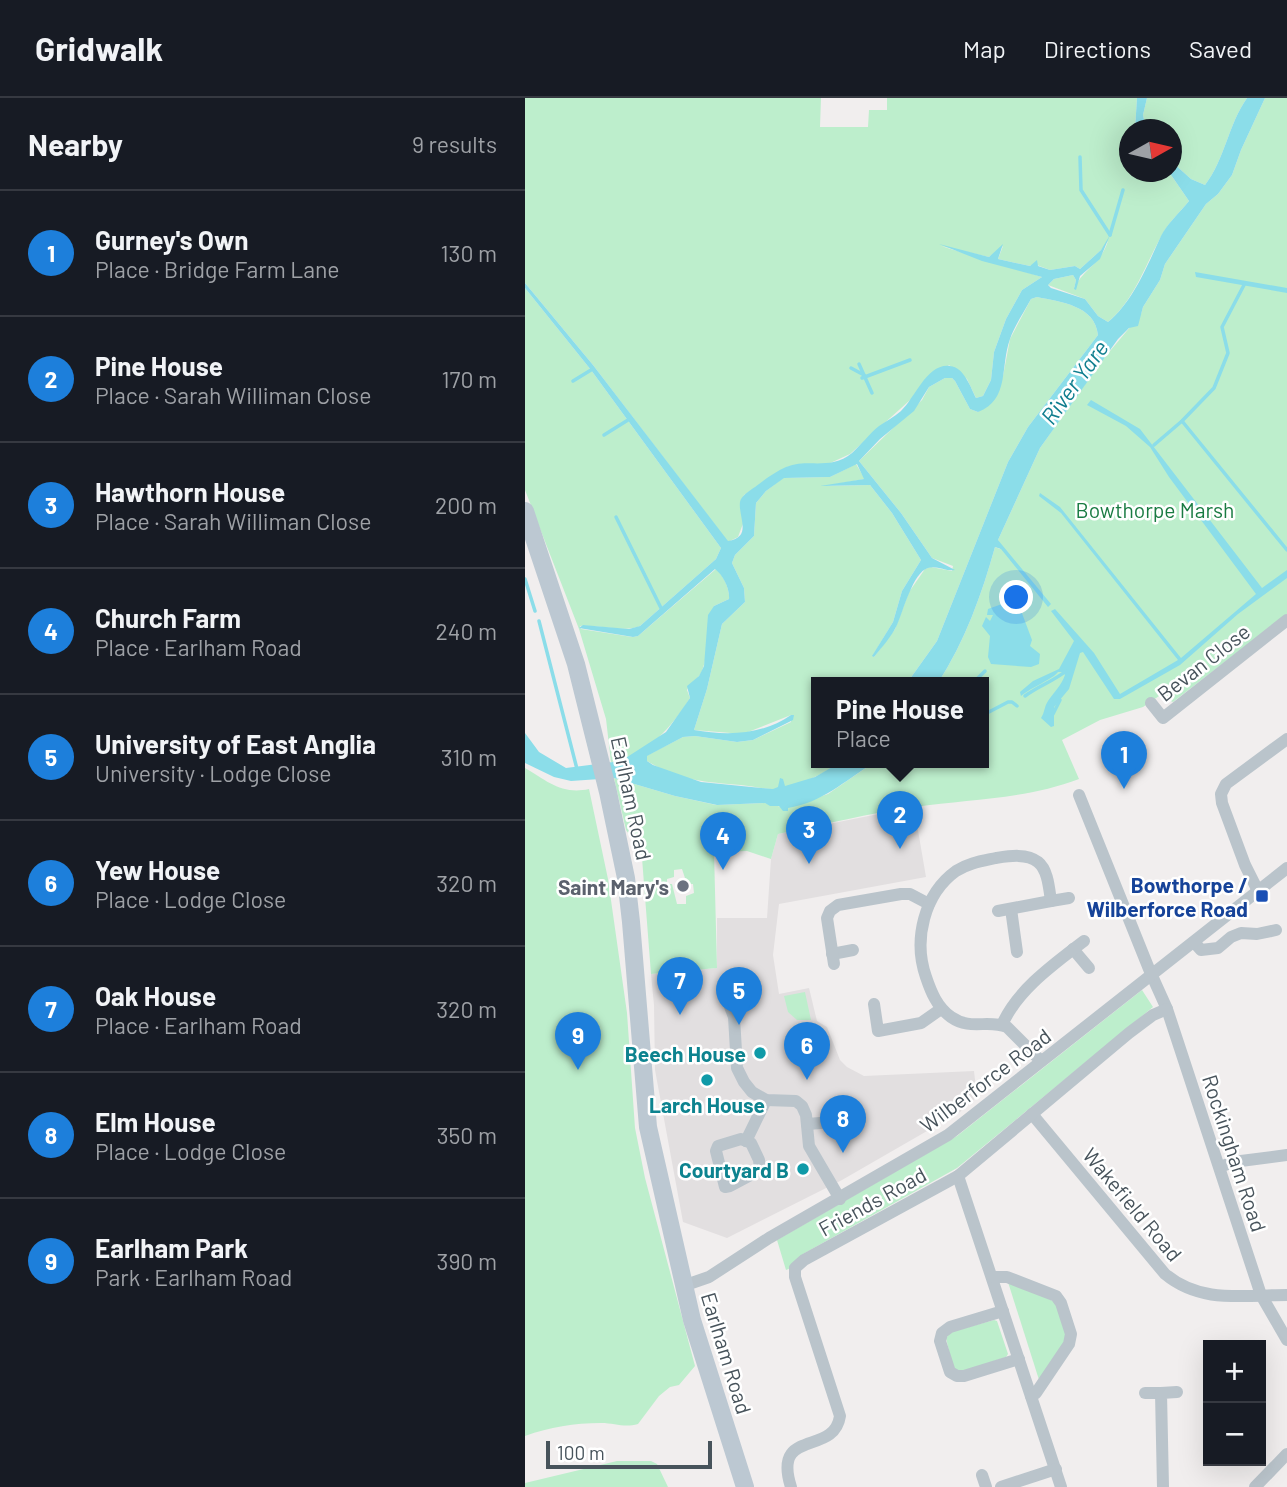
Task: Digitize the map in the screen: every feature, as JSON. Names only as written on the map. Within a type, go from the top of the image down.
[{"type":"main road","points":[[525,511],[545,573]]},
{"type":"main road","points":[[525,534],[545,573]]},
{"type":"main road","name":"Earlham Road","points":[[545,573],[576,664],[596,740],[625,878],[648,1128],[683,1286],[745,1487]]},
{"type":"street","name":"Bevan Close","points":[[1151,703],[1163,718],[1285,625]]},
{"type":"street","points":[[1258,891],[1245,865],[1221,794],[1226,784],[1287,739]]},
{"type":"street","name":"Rockingham Road","points":[[1079,795],[1167,1009],[1261,1295],[1287,1340]]},
{"type":"street","points":[[1041,1061],[1002,1025],[964,1024],[941,1009],[931,992],[923,969],[921,951],[923,925],[929,904],[940,886],[957,870],[973,862],[1023,856],[1039,862],[1047,877],[1051,901]]},
{"type":"street","name":"Wilberforce Road","points":[[683,1286],[709,1278],[769,1238],[948,1135],[1287,868]]},
{"type":"street","points":[[853,950],[833,959],[827,918],[830,911],[838,905],[901,894],[911,894],[929,904]]},
{"type":"street","points":[[1017,952],[1004,910],[1069,898]]},
{"type":"street","points":[[1194,942],[1201,950],[1212,955],[1241,933],[1257,934],[1276,930]]},
{"type":"street","points":[[1002,1025],[1016,999],[1046,970],[1079,945],[1089,968]]},
{"type":"street","points":[[729,1004],[734,1017],[737,1068],[744,1082],[752,1092],[766,1100],[796,1101],[802,1106],[809,1146],[840,1199]]},
{"type":"street","points":[[874,1004],[878,1031],[921,1023],[941,1009]]},
{"type":"street","name":"Friends Road","points":[[791,1487],[786,1462],[790,1455],[795,1449],[832,1434],[837,1427],[839,1416],[795,1277],[795,1268],[804,1260],[958,1176],[1129,1033],[1153,1015],[1167,1009]]},
{"type":"street","points":[[746,1141],[766,1100]]},
{"type":"street","name":"Wakefield Road","points":[[1032,1114],[1165,1274],[1178,1285],[1203,1295],[1287,1295]]},
{"type":"street","points":[[807,1124],[860,1120]]},
{"type":"street","points":[[1220,1167],[1233,1162],[1287,1155]]},
{"type":"street","points":[[958,1176],[1061,1487]]},
{"type":"street","points":[[992,1277],[1007,1277],[1056,1296],[1061,1303],[1071,1334],[1069,1345],[1036,1393],[1031,1396]]},
{"type":"street","points":[[1003,1311],[950,1327],[942,1333],[940,1341],[950,1372],[964,1377],[1019,1359]]},
{"type":"street","points":[[1145,1393],[1177,1392]]},
{"type":"street","points":[[1161,1393],[1163,1487]]},
{"type":"street","points":[[1255,1487],[1287,1454]]},
{"type":"street","points":[[1002,1487],[1056,1469]]},
{"type":"shaded area","points":[[914,807],[926,877],[779,904],[773,955],[779,994],[809,988],[817,1021],[827,1027],[840,1060],[864,1076],[974,1071],[977,1097],[960,1112],[842,1180],[727,1238],[683,1222],[655,1070],[651,974],[717,968],[717,918],[767,918],[771,859],[778,834]]},
{"type":"green space","points":[[525,98],[821,98],[820,127],[868,127],[869,110],[887,110],[887,98],[1137,98],[1136,119],[1119,119],[1119,182],[1176,182],[1189,201],[1165,231],[1125,303],[1108,322],[1098,316],[1085,299],[1048,285],[1054,279],[1073,275],[1076,280],[1074,289],[1100,256],[1108,241],[1080,269],[1075,266],[1050,270],[1034,264],[1030,266],[998,259],[1003,246],[989,257],[941,246],[1042,277],[1022,290],[1006,319],[994,352],[991,380],[983,396],[976,398],[967,379],[949,365],[850,454],[826,465],[803,464],[787,467],[744,495],[740,504],[744,521],[738,537],[728,542],[593,365],[525,283]]},
{"type":"green space","points":[[1147,98],[1247,98],[1205,185],[1191,179],[1182,171],[1182,119],[1144,119]]},
{"type":"green space","name":"Bowthorpe Marsh","points":[[1265,98],[1287,98],[1287,614],[1173,702],[1159,696],[1143,707],[1100,720],[1062,740],[1079,779],[1019,795],[898,810],[778,834],[771,859],[747,851],[714,852],[717,968],[651,974],[642,858],[639,847],[626,830],[614,778],[716,805],[765,803],[786,808],[828,794],[866,768],[989,768],[989,677],[941,677],[972,617],[995,547],[1000,549],[998,540],[1040,448],[1100,363],[1141,314],[1160,280],[1165,264],[1206,204],[1218,194],[1232,175]],"holes":[[[682,869],[687,884],[693,884],[694,893],[686,896],[686,904],[677,904],[672,884],[667,884],[667,879],[674,877],[674,870]]]},
{"type":"green space","points":[[525,288],[591,370],[721,548],[716,559],[640,626],[627,629],[580,626],[581,629],[638,636],[716,569],[727,587],[729,599],[714,606],[706,659],[701,673],[687,690],[690,698],[676,719],[657,739],[623,760],[611,762],[606,719],[579,629],[525,490]]},
{"type":"green space","points":[[1037,297],[1066,303],[1083,311],[1095,325],[1098,335],[1028,427],[1008,462],[937,641],[911,677],[811,677],[811,768],[830,768],[790,786],[769,789],[704,781],[670,773],[647,761],[646,756],[683,737],[695,736],[737,742],[753,740],[791,722],[791,715],[743,734],[694,730],[722,624],[745,602],[744,588],[732,563],[735,555],[754,536],[756,503],[783,478],[830,477],[856,464],[865,479],[825,486],[870,485],[892,513],[921,560],[902,591],[893,622],[874,657],[895,629],[909,592],[925,569],[931,567],[952,571],[953,566],[932,558],[901,513],[859,461],[922,400],[929,387],[945,378],[955,381],[970,409],[978,412],[1003,376],[1010,339],[1031,299]]},
{"type":"green space","points":[[525,768],[563,788],[589,789],[608,879],[627,1013],[635,1128],[645,1178],[695,1366],[679,1385],[670,1387],[659,1396],[638,1424],[572,1425],[525,1436]]},
{"type":"green space","points":[[1142,990],[1153,1007],[957,1168],[803,1254],[786,1270],[777,1240],[957,1136]]},
{"type":"green space","points":[[805,992],[811,1020],[797,1020],[788,1012],[784,996]]},
{"type":"green space","points":[[1007,1279],[1057,1303],[1067,1333],[1065,1342],[1040,1383]]},
{"type":"green space","points":[[997,1321],[1008,1354],[1006,1357],[961,1372],[953,1368],[946,1338],[951,1332]]},
{"type":"green space","points":[[617,1461],[651,1461],[657,1464],[668,1487],[525,1487],[525,1483]]},
{"type":"water","points":[[1137,98],[1147,98],[1144,119],[1136,119]]},
{"type":"water","name":"River Yare","points":[[1247,98],[1265,98],[1232,175],[1218,194],[1206,204],[1165,264],[1160,280],[1143,307],[1138,326],[1129,328],[1118,339],[1040,448],[998,540],[1051,604],[1048,607],[1001,549],[995,547],[972,617],[941,677],[911,677],[937,641],[1008,462],[1028,427],[1098,335],[1090,317],[1083,311],[1066,303],[1037,297],[1031,299],[1012,334],[1000,391],[988,407],[978,412],[970,409],[955,381],[945,378],[929,387],[914,411],[880,439],[859,461],[901,513],[932,558],[955,570],[931,567],[923,571],[913,584],[895,629],[874,657],[872,656],[893,622],[902,591],[921,560],[892,513],[870,485],[820,486],[864,479],[857,464],[830,477],[784,478],[766,491],[756,503],[754,536],[735,555],[732,563],[744,588],[745,602],[722,624],[694,730],[744,732],[768,727],[791,715],[794,715],[793,720],[753,740],[737,742],[695,736],[683,737],[647,756],[647,761],[653,765],[701,782],[773,789],[778,787],[780,778],[785,786],[815,777],[830,768],[866,768],[822,796],[783,811],[779,806],[765,803],[717,805],[614,778],[571,781],[554,777],[525,763],[525,733],[539,752],[566,768],[621,761],[666,732],[690,698],[687,686],[699,676],[704,666],[708,615],[714,606],[729,599],[729,595],[721,575],[715,569],[638,636],[579,628],[583,625],[629,629],[640,626],[716,559],[721,548],[591,370],[525,288],[525,283],[593,365],[728,541],[736,539],[742,531],[740,502],[746,494],[786,467],[836,462],[852,453],[879,426],[901,411],[922,382],[935,370],[955,367],[966,379],[976,398],[983,396],[991,380],[994,352],[1006,319],[1022,290],[1042,277],[982,261],[939,244],[989,257],[1003,244],[998,259],[1030,266],[1037,260],[1038,266],[1050,270],[1075,266],[1080,269],[1101,250],[1110,235],[1100,259],[1080,276],[1076,290],[1073,275],[1054,279],[1048,285],[1085,299],[1098,316],[1108,322],[1125,304],[1164,232],[1189,201],[1176,182],[1182,182],[1182,171],[1191,179],[1205,185],[1217,164],[1235,119]]},
{"type":"water","points":[[1195,272],[1287,288],[1287,293],[1196,277]]},
{"type":"water","points":[[1091,400],[1140,429],[1262,588],[1287,570],[1287,578],[1238,614],[1180,665],[1120,699],[1114,699],[1083,652],[1080,653],[1069,689],[1054,707],[1054,726],[1051,727],[1041,718],[1065,675],[1063,672],[1058,672],[1021,696],[1020,692],[1033,681],[1059,669],[1074,641],[1051,611],[1055,609],[1094,653],[1120,694],[1178,660],[1061,513],[1039,496],[1040,493],[1060,507],[1181,658],[1256,594],[1169,477],[1150,447],[1126,426],[1087,405]]},
{"type":"water","points":[[1002,604],[1020,608],[1032,640],[1030,646],[1040,654],[1039,664],[1031,667],[991,664],[988,657],[990,636],[982,626],[986,617],[990,621],[993,615],[987,615],[988,609]]},
{"type":"waterway","points":[[1080,157],[1081,190],[1110,235]]},
{"type":"waterway","points":[[1110,235],[1123,190]]},
{"type":"waterway","points":[[1154,445],[1214,388],[1228,353],[1222,327],[1244,285]]},
{"type":"waterway","points":[[862,378],[910,360]]},
{"type":"waterway","points":[[859,364],[872,393]]},
{"type":"waterway","points":[[851,368],[864,375]]},
{"type":"waterway","points":[[573,381],[591,370]]},
{"type":"waterway","points":[[604,435],[628,420]]},
{"type":"waterway","points":[[1182,421],[1287,550]]},
{"type":"waterway","points":[[616,517],[661,608]]},
{"type":"waterway","points":[[525,579],[535,611]]},
{"type":"waterway","points":[[539,621],[577,769]]},
{"type":"waterway","points":[[979,677],[985,671]]},
{"type":"waterway","points":[[1025,696],[1066,671]]},
{"type":"waterway","points":[[1053,714],[1060,700]]},
{"type":"waterway","points":[[989,712],[1008,702],[1017,706]]},
{"type":"place","name":"Gurney's Own","points":[[1124,789]]},
{"type":"place","name":"Pine House","points":[[900,849]]},
{"type":"place","name":"Hawthorn House","points":[[809,864]]},
{"type":"place","name":"Church Farm","points":[[723,870]]},
{"type":"place","name":"Saint Mary's","points":[[683,886]]},
{"type":"place","name":"Bowthorpe / Wilberforce Road","points":[[1262,896]]},
{"type":"place","name":"Oak House","points":[[680,1015]]},
{"type":"place","name":"University of East Anglia","points":[[739,1025]]},
{"type":"place","name":"Beech House","points":[[760,1053]]},
{"type":"place","name":"Earlham Park","points":[[578,1070]]},
{"type":"place","name":"Larch House","points":[[707,1080]]},
{"type":"place","name":"Yew House","points":[[807,1080]]},
{"type":"place","name":"Elm House","points":[[843,1153]]},
{"type":"place","name":"Courtyard B","points":[[803,1169]]}]
